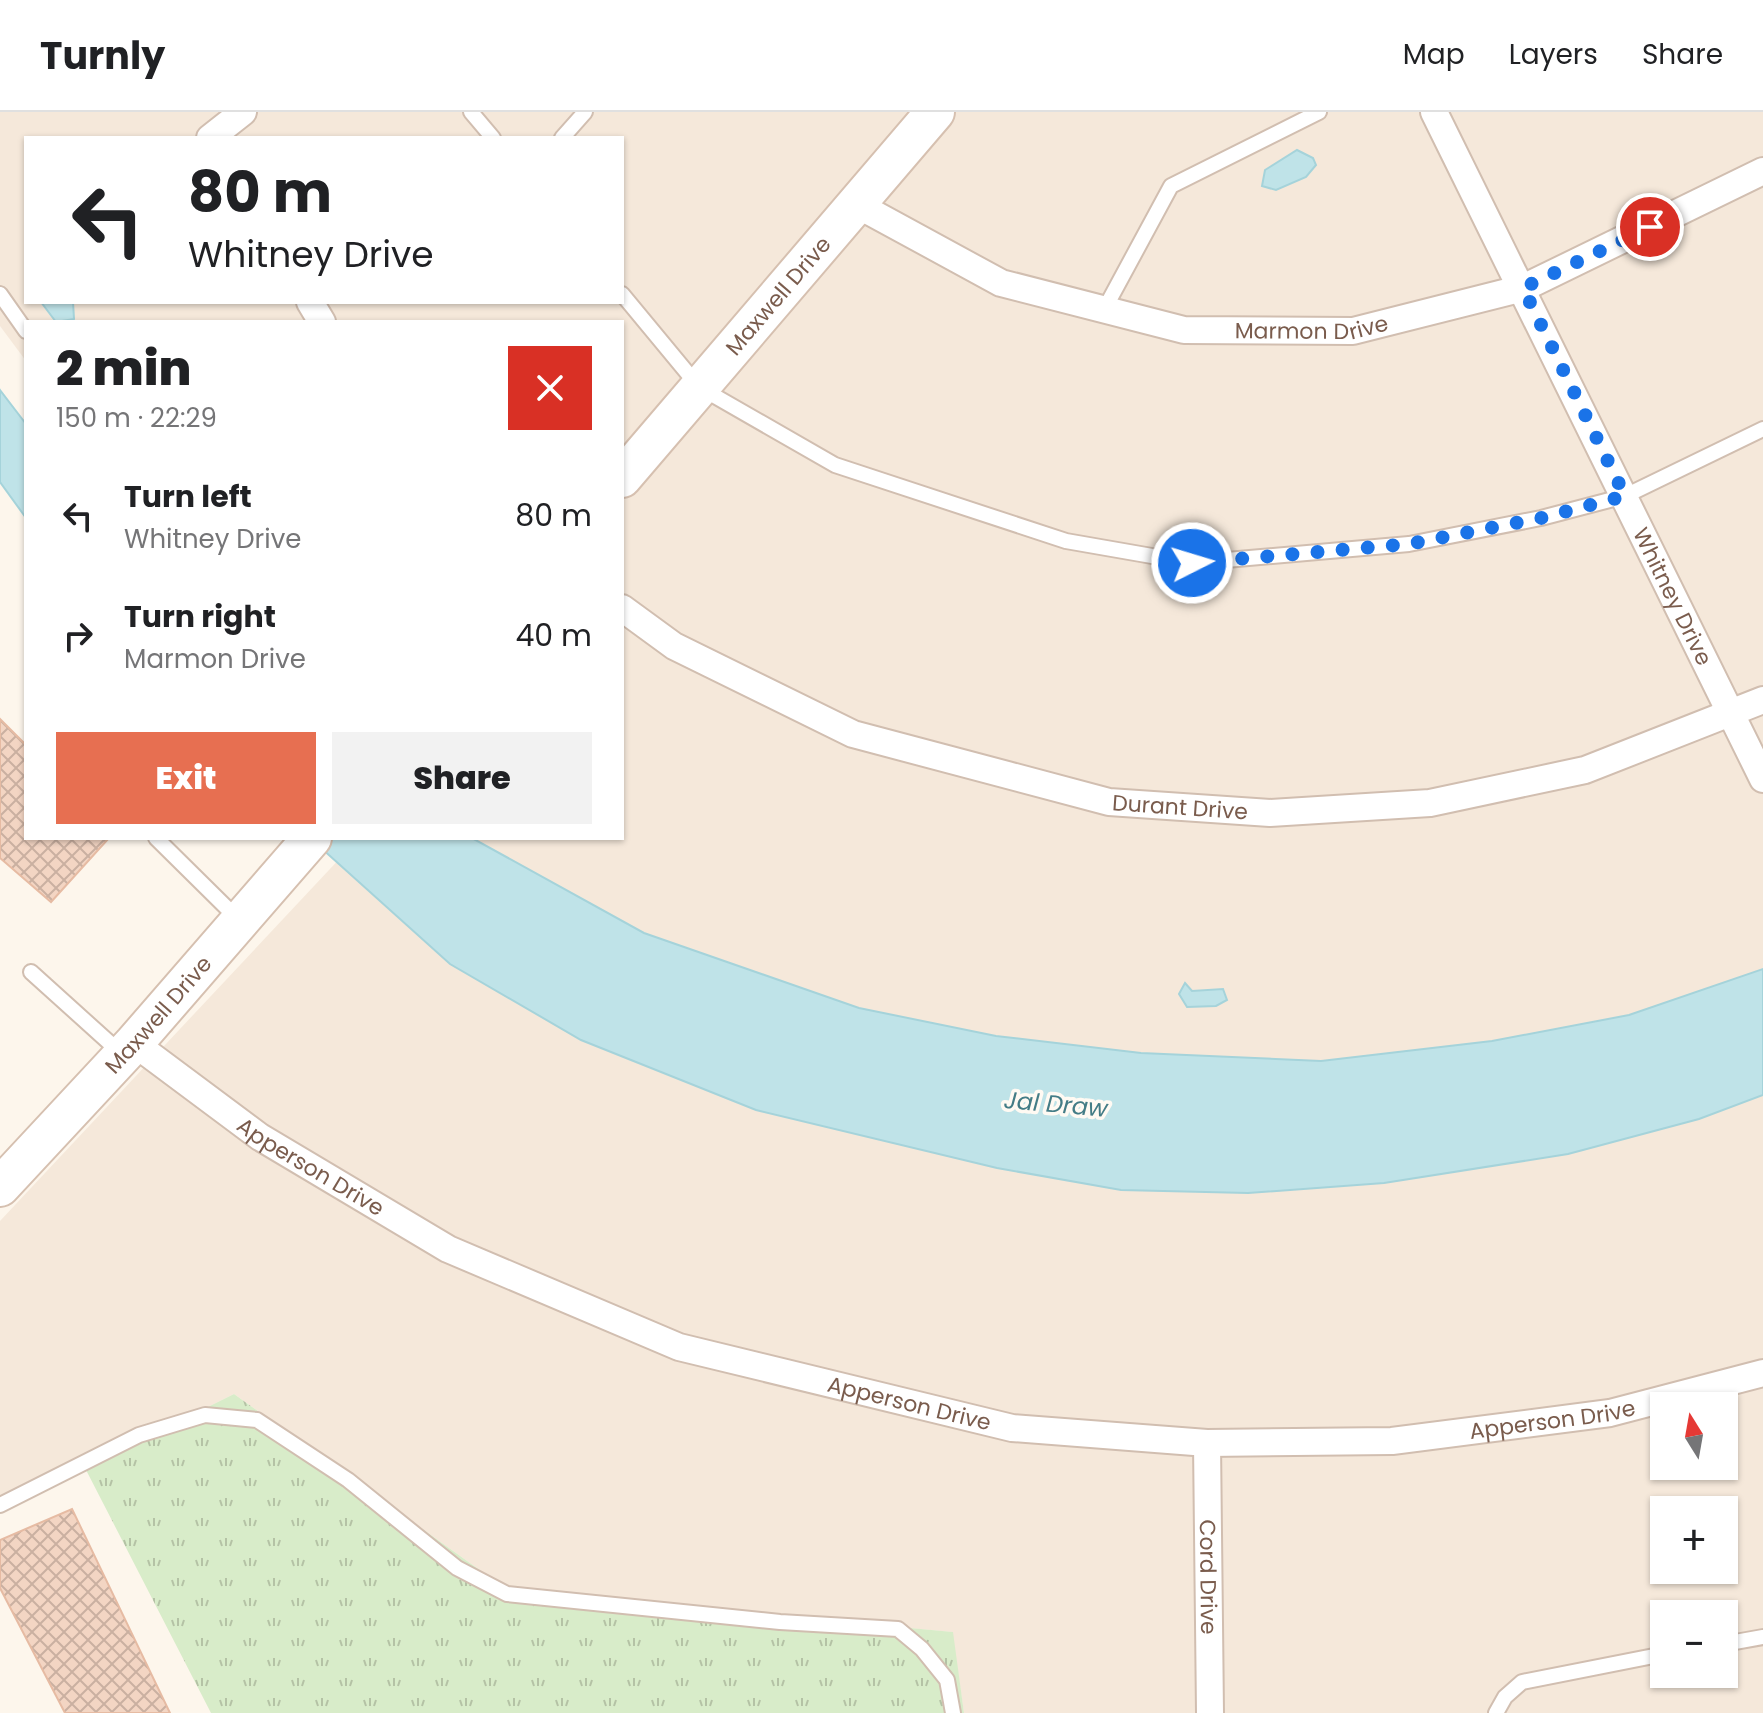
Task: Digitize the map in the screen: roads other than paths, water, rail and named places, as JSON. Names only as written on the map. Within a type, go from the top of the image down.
[{"type":"street","points":[[210,136],[243,112]]},
{"type":"street","name":"Maxwell Drive","points":[[624,476],[854,203],[935,112]]},
{"type":"street","name":"Whitney Drive","points":[[1434,112],[1763,779]]},
{"type":"street","name":"Marmon Drive","points":[[854,203],[1001,283],[1104,310],[1184,330],[1353,331],[1523,288],[1763,171]]},
{"type":"street","name":"Durant Drive","points":[[624,609],[674,646],[853,734],[1109,802],[1270,813],[1430,803],[1585,770],[1763,700]]},
{"type":"street","name":"Maxwell Drive","points":[[0,1187],[129,1049],[310,840]]},
{"type":"street","name":"Apperson Drive","points":[[129,1049],[260,1137],[448,1249],[679,1347],[1012,1428],[1207,1443],[1392,1441],[1610,1413],[1763,1373]]},
{"type":"street","name":"Cord Drive","points":[[1207,1443],[1210,1713]]},
{"type":"lane","points":[[471,112],[491,136]]},
{"type":"lane","points":[[564,136],[585,112]]},
{"type":"lane","points":[[1104,310],[1171,186],[1319,112]]},
{"type":"lane","points":[[0,294],[24,328]]},
{"type":"lane","points":[[624,296],[699,387],[835,465],[1066,541],[1192,563],[1409,544],[1541,518],[1625,496],[1763,429]]},
{"type":"lane","points":[[158,840],[240,921]]},
{"type":"lane","points":[[31,972],[129,1049]]},
{"type":"lane","points":[[0,1505],[139,1435],[205,1415],[257,1420],[348,1480],[457,1568],[507,1594],[780,1622],[898,1629],[922,1649],[947,1680],[953,1713]]},
{"type":"lane","points":[[1738,1641],[1763,1637]]},
{"type":"lane","points":[[1496,1713],[1505,1697],[1522,1682],[1650,1656]]},
{"type":"water","points":[[1297,150],[1313,158],[1316,165],[1306,177],[1276,190],[1262,186],[1265,170]]},
{"type":"water","points":[[42,304],[73,304],[74,319],[54,320]]},
{"type":"water","points":[[0,390],[24,421],[24,515],[0,482]]},
{"type":"water","name":"Jal Draw","points":[[312,840],[476,840],[644,933],[859,1008],[996,1036],[1141,1053],[1321,1061],[1492,1041],[1629,1015],[1763,969],[1763,1095],[1699,1119],[1568,1154],[1384,1183],[1248,1193],[1121,1190],[997,1168],[756,1110],[581,1040],[450,964]]},
{"type":"water","points":[[1185,983],[1192,991],[1223,989],[1227,1000],[1216,1006],[1187,1007],[1179,994]]}]
